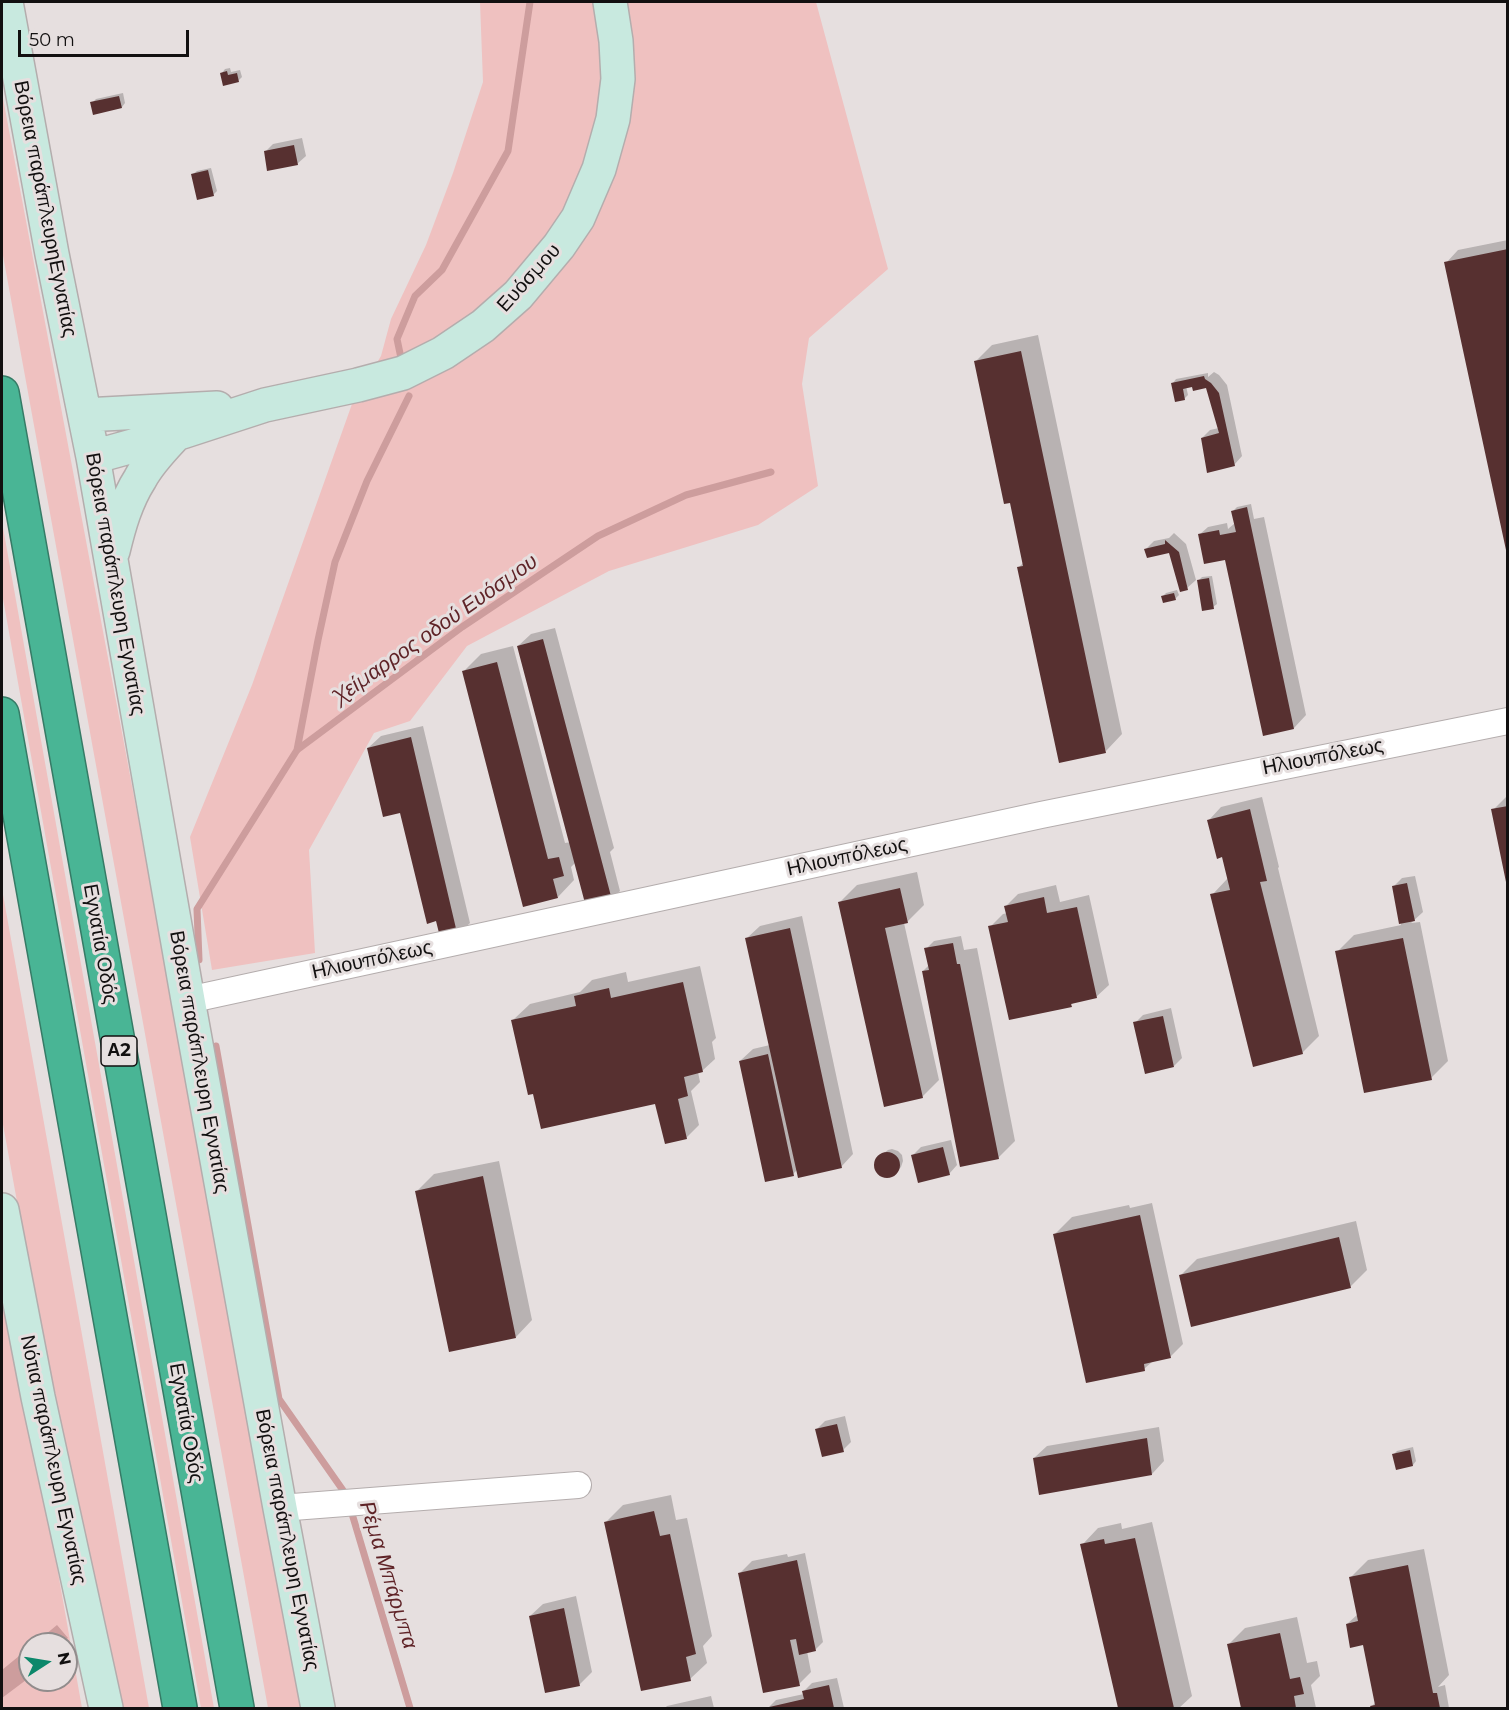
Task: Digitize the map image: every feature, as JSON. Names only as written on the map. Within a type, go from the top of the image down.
[{"type":"highway","name":"Εγνατία Οδός","points":[[2,393],[237,1708]]},
{"type":"highway","points":[[2,714],[180,1708]]},
{"type":"street","name":"Βόρεια παράπλευρηΕγνατίας","points":[[6,2],[84,415]]},
{"type":"street","name":"Ευόσμου","points":[[265,405],[403,373],[443,353],[483,327],[518,295],[538,272],[578,218],[599,169],[614,119],[618,79],[616,40],[609,2]]},
{"type":"street","points":[[84,415],[265,405]]},
{"type":"street","points":[[93,457],[176,434],[265,405]]},
{"type":"street","name":"Βόρεια παράπλευρη Εγνατίας","points":[[84,415],[188,1000],[318,1708]]},
{"type":"street","points":[[111,558],[131,494],[153,460],[176,434]]},
{"type":"street","name":"Ηλιουπόλεως","points":[[188,1000],[1041,815],[1508,721]]},
{"type":"street","name":"Νότια παράπλευρη Εγνατίας","points":[[2,1210],[41,1409],[106,1708]]},
{"type":"street","points":[[280,1508],[578,1485]]},
{"type":"shaded area","points":[[480,2],[816,2],[888,269],[809,338],[802,384],[818,486],[758,525],[609,571],[467,646],[410,721],[374,733],[309,850],[315,953],[212,970],[190,837],[252,685],[352,404],[381,356],[391,319],[426,245],[453,173],[483,82]]},
{"type":"shaded area","points":[[2,93],[305,1708],[268,1708],[2,250]]},
{"type":"shaded area","points":[[2,522],[214,1708],[201,1708],[2,593]]},
{"type":"shaded area","points":[[2,889],[149,1708],[109,1708],[2,1119]]},
{"type":"shaded area","points":[[2,1257],[69,1632],[18,1632],[18,1692],[78,1692],[78,1685],[82,1708],[2,1708]]},
{"type":"shaded area","points":[[57,1625],[63,1632],[49,1632]]},
{"type":"shaded area","points":[[18,1657],[18,1686],[2,1698],[2,1670]]},
{"type":"building","points":[[227,71],[228,75],[237,73],[239,82],[223,86],[220,73]]},
{"type":"building","points":[[119,96],[122,108],[93,115],[90,102]]},
{"type":"building","points":[[294,145],[298,165],[267,171],[264,151]]},
{"type":"building","points":[[208,170],[214,196],[197,200],[191,174]]},
{"type":"building","points":[[1508,249],[1508,550],[1506,550],[1444,262]]},
{"type":"building","points":[[1021,351],[1106,753],[1059,763],[1017,567],[1023,566],[1010,503],[1004,504],[974,361]]},
{"type":"building","points":[[1204,376],[1219,393],[1235,466],[1207,473],[1201,438],[1219,433],[1206,388],[1193,391],[1192,387],[1183,389],[1185,400],[1175,402],[1171,383]]},
{"type":"building","points":[[1247,507],[1294,729],[1263,736],[1225,560],[1204,564],[1198,534],[1219,530],[1220,535],[1236,532],[1231,511]]},
{"type":"building","points":[[1165,540],[1179,552],[1188,590],[1180,592],[1169,553],[1147,558],[1144,549],[1165,544]]},
{"type":"building","points":[[1209,578],[1214,609],[1202,611],[1197,580]]},
{"type":"building","points":[[1174,593],[1176,600],[1163,603],[1161,596]]},
{"type":"building","points":[[543,639],[612,900],[586,907],[517,646]]},
{"type":"building","points":[[497,662],[548,859],[559,857],[564,876],[553,879],[558,898],[523,907],[462,671]]},
{"type":"building","points":[[411,737],[458,937],[441,941],[436,921],[427,924],[400,813],[383,817],[367,748]]},
{"type":"building","points":[[1508,806],[1508,882],[1506,882],[1491,809]]},
{"type":"building","points":[[1250,809],[1267,881],[1260,882],[1303,1054],[1253,1067],[1210,894],[1230,890],[1222,857],[1217,859],[1207,820]]},
{"type":"building","points":[[1407,883],[1415,921],[1399,924],[1392,886]]},
{"type":"building","points":[[900,888],[908,923],[885,928],[923,1098],[884,1107],[838,902]]},
{"type":"building","points":[[1044,897],[1047,913],[1077,907],[1097,998],[1071,1004],[1072,1007],[1009,1020],[988,926],[1008,922],[1004,906]]},
{"type":"building","points":[[790,928],[842,1168],[798,1178],[745,938]]},
{"type":"building","points":[[1403,938],[1432,1080],[1364,1093],[1335,951]]},
{"type":"building","points":[[953,943],[957,964],[960,964],[999,1159],[960,1167],[922,971],[929,970],[924,948]]},
{"type":"building","points":[[683,982],[703,1072],[684,1077],[688,1096],[678,1099],[687,1139],[665,1144],[655,1104],[541,1129],[533,1094],[528,1095],[511,1020],[576,1006],[574,996],[609,988],[611,998]]},
{"type":"building","points":[[1163,1016],[1174,1067],[1145,1074],[1133,1022]]},
{"type":"building","points":[[768,1054],[794,1176],[765,1182],[739,1061]]},
{"type":"building","points":[[943,1147],[950,1175],[918,1183],[911,1155]]},
{"type":"building","points":[[887,1152],[896,1156],[900,1165],[896,1174],[887,1178],[878,1174],[874,1165],[878,1156]]},
{"type":"building","points":[[483,1176],[516,1338],[449,1352],[415,1191]]},
{"type":"building","points":[[1140,1215],[1171,1358],[1144,1364],[1145,1371],[1086,1383],[1053,1234]]},
{"type":"building","points":[[1339,1237],[1351,1288],[1191,1327],[1179,1275]]},
{"type":"building","points":[[837,1424],[844,1452],[822,1457],[815,1429]]},
{"type":"building","points":[[1147,1438],[1152,1475],[1039,1495],[1033,1458]]},
{"type":"building","points":[[1410,1450],[1413,1466],[1396,1470],[1392,1454]]},
{"type":"building","points":[[654,1511],[660,1536],[670,1534],[696,1654],[686,1657],[691,1681],[641,1691],[604,1522]]},
{"type":"building","points":[[1135,1538],[1174,1708],[1118,1708],[1080,1544],[1104,1539],[1105,1544]]},
{"type":"building","points":[[797,1560],[816,1651],[799,1655],[796,1639],[790,1640],[800,1686],[763,1693],[738,1573]]},
{"type":"building","points":[[1408,1565],[1433,1693],[1437,1693],[1440,1708],[1371,1708],[1370,1706],[1375,1705],[1363,1645],[1350,1648],[1346,1624],[1358,1621],[1349,1577]]},
{"type":"building","points":[[564,1608],[580,1686],[545,1693],[529,1616]]},
{"type":"building","points":[[1280,1633],[1290,1679],[1300,1677],[1304,1694],[1294,1696],[1296,1708],[1241,1708],[1227,1644]]},
{"type":"building","points":[[829,1685],[834,1708],[765,1708],[804,1699],[802,1691]]},
{"type":"waterway","name":"Χείμαρρος οδού Ευόσμου","points":[[401,358],[397,339],[415,296],[442,270],[508,151],[530,2]]},
{"type":"waterway","points":[[297,750],[335,562],[367,481],[409,396]]},
{"type":"waterway","name":"Χείμαρρος οδού Ευόσμου","points":[[199,960],[197,909],[297,750],[462,627],[598,536],[686,495],[771,472]]},
{"type":"waterway","points":[[216,1046],[279,1399],[347,1496]]},
{"type":"waterway","name":"Ρέμα Μπάρμπα","points":[[350,1507],[410,1708]]}]
